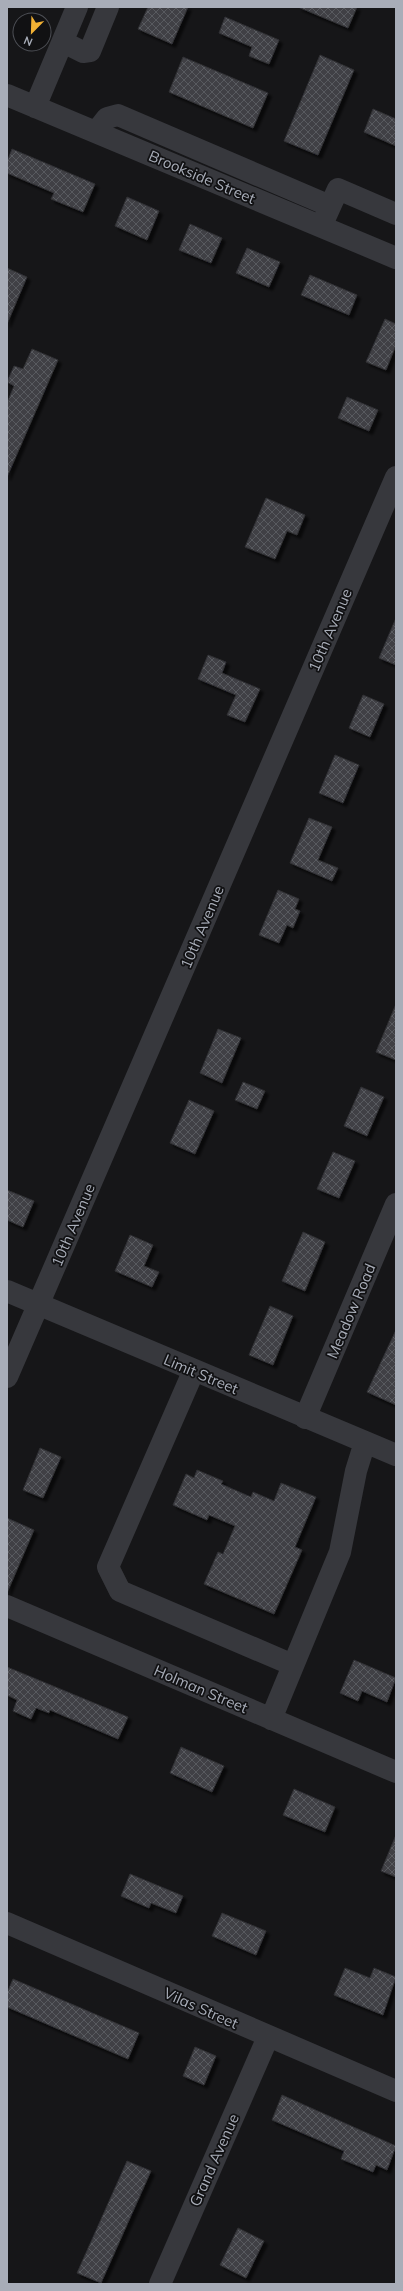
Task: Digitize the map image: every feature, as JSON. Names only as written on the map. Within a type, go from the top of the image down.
[{"type":"street","points":[[35,107],[77,7]]},
{"type":"street","points":[[63,42],[83,52],[90,51],[108,7]]},
{"type":"street","name":"Brookside Street","points":[[7,95],[396,258]]},
{"type":"street","points":[[96,132],[107,118],[118,115],[330,206]]},
{"type":"street","points":[[321,227],[338,189],[396,214]]},
{"type":"street","name":"10th Avenue","points":[[7,1377],[395,484]]},
{"type":"street","name":"Meadow Road","points":[[305,1418],[396,1204]]},
{"type":"street","name":"Limit Street","points":[[7,1291],[305,1418],[396,1455]]},
{"type":"street","points":[[194,1370],[108,1567],[120,1591],[293,1665]]},
{"type":"street","points":[[271,1719],[340,1552],[356,1471],[365,1442]]},
{"type":"street","name":"Holman Street","points":[[7,1606],[396,1772]]},
{"type":"street","name":"Vilas Street","points":[[7,1923],[396,2091]]},
{"type":"street","name":"Grand Avenue","points":[[160,2284],[268,2037]]},
{"type":"building","points":[[148,7],[188,7],[172,44],[138,29]]},
{"type":"building","points":[[298,7],[357,7],[348,28]]},
{"type":"building","points":[[225,17],[279,40],[269,64],[249,56],[252,47],[219,33]]},
{"type":"building","points":[[320,55],[354,70],[318,155],[284,141]]},
{"type":"building","points":[[183,57],[268,93],[253,128],[169,92]]},
{"type":"building","points":[[373,109],[396,119],[396,146],[364,132]]},
{"type":"building","points":[[12,149],[95,184],[83,212],[51,199],[54,193],[7,173],[7,162]]},
{"type":"building","points":[[127,197],[159,211],[147,240],[115,226]]},
{"type":"building","points":[[190,224],[222,238],[211,263],[179,250]]},
{"type":"building","points":[[247,248],[280,262],[269,287],[236,273]]},
{"type":"building","points":[[7,268],[27,277],[7,324]]},
{"type":"building","points":[[310,275],[357,295],[349,315],[301,295]]},
{"type":"building","points":[[385,319],[396,324],[396,345],[386,370],[366,362]]},
{"type":"building","points":[[32,349],[58,360],[7,477],[7,403],[14,386],[7,382],[14,366],[23,369]]},
{"type":"building","points":[[347,397],[378,410],[369,431],[338,418]]},
{"type":"building","points":[[266,498],[305,515],[297,535],[287,531],[275,559],[245,547]]},
{"type":"building","points":[[396,618],[396,665],[379,658]]},
{"type":"building","points":[[208,655],[226,662],[222,673],[260,689],[245,722],[227,715],[236,695],[198,679]]},
{"type":"building","points":[[363,695],[384,704],[370,737],[349,728]]},
{"type":"building","points":[[335,755],[359,765],[343,803],[319,793]]},
{"type":"building","points":[[309,818],[332,827],[318,860],[338,868],[332,881],[290,863]]},
{"type":"building","points":[[278,890],[299,899],[295,909],[300,911],[293,928],[287,925],[279,943],[259,935]]},
{"type":"building","points":[[396,1004],[396,1060],[376,1052]]},
{"type":"building","points":[[218,1029],[241,1038],[222,1083],[200,1073]]},
{"type":"building","points":[[243,1082],[265,1091],[257,1109],[235,1100]]},
{"type":"building","points":[[361,1087],[384,1097],[367,1136],[344,1126]]},
{"type":"building","points":[[189,1100],[214,1111],[195,1154],[170,1143]]},
{"type":"building","points":[[333,1152],[355,1161],[339,1198],[317,1189]]},
{"type":"building","points":[[7,1190],[34,1201],[23,1227],[7,1220]]},
{"type":"building","points":[[303,1232],[325,1242],[305,1291],[282,1281]]},
{"type":"building","points":[[130,1235],[153,1245],[144,1266],[159,1272],[152,1287],[115,1271]]},
{"type":"building","points":[[270,1306],[293,1316],[273,1365],[249,1355]]},
{"type":"building","points":[[396,1330],[396,1405],[367,1392]]},
{"type":"building","points":[[40,1448],[61,1457],[43,1498],[23,1490]]},
{"type":"building","points":[[197,1470],[223,1481],[221,1484],[251,1497],[253,1492],[274,1501],[281,1483],[316,1497],[295,1547],[302,1550],[274,1614],[204,1584],[218,1552],[223,1554],[235,1526],[209,1515],[207,1520],[173,1505],[186,1474],[194,1478]]},
{"type":"building","points":[[7,1518],[34,1530],[7,1593]]},
{"type":"building","points":[[354,1660],[396,1678],[387,1702],[362,1691],[358,1701],[340,1693]]},
{"type":"building","points":[[7,1667],[128,1717],[118,1739],[50,1710],[49,1713],[36,1708],[31,1719],[13,1711],[17,1700],[7,1695]]},
{"type":"building","points":[[181,1747],[224,1766],[212,1792],[170,1773]]},
{"type":"building","points":[[294,1789],[335,1807],[325,1832],[283,1815]]},
{"type":"building","points":[[396,1835],[396,1877],[381,1871]]},
{"type":"building","points":[[130,1874],[183,1896],[176,1913],[151,1903],[149,1908],[121,1896]]},
{"type":"building","points":[[222,1913],[266,1931],[256,1955],[212,1936]]},
{"type":"building","points":[[345,1968],[370,1978],[374,1968],[396,1977],[383,2015],[334,1995]]},
{"type":"building","points":[[13,1979],[139,2033],[128,2059],[7,2007],[7,1993]]},
{"type":"building","points":[[195,2047],[216,2056],[204,2085],[183,2076]]},
{"type":"building","points":[[282,2095],[396,2146],[387,2170],[376,2165],[373,2172],[341,2159],[344,2151],[272,2120]]},
{"type":"building","points":[[127,2161],[151,2171],[101,2283],[77,2273]]},
{"type":"building","points":[[238,2228],[264,2241],[246,2278],[220,2265]]}]
